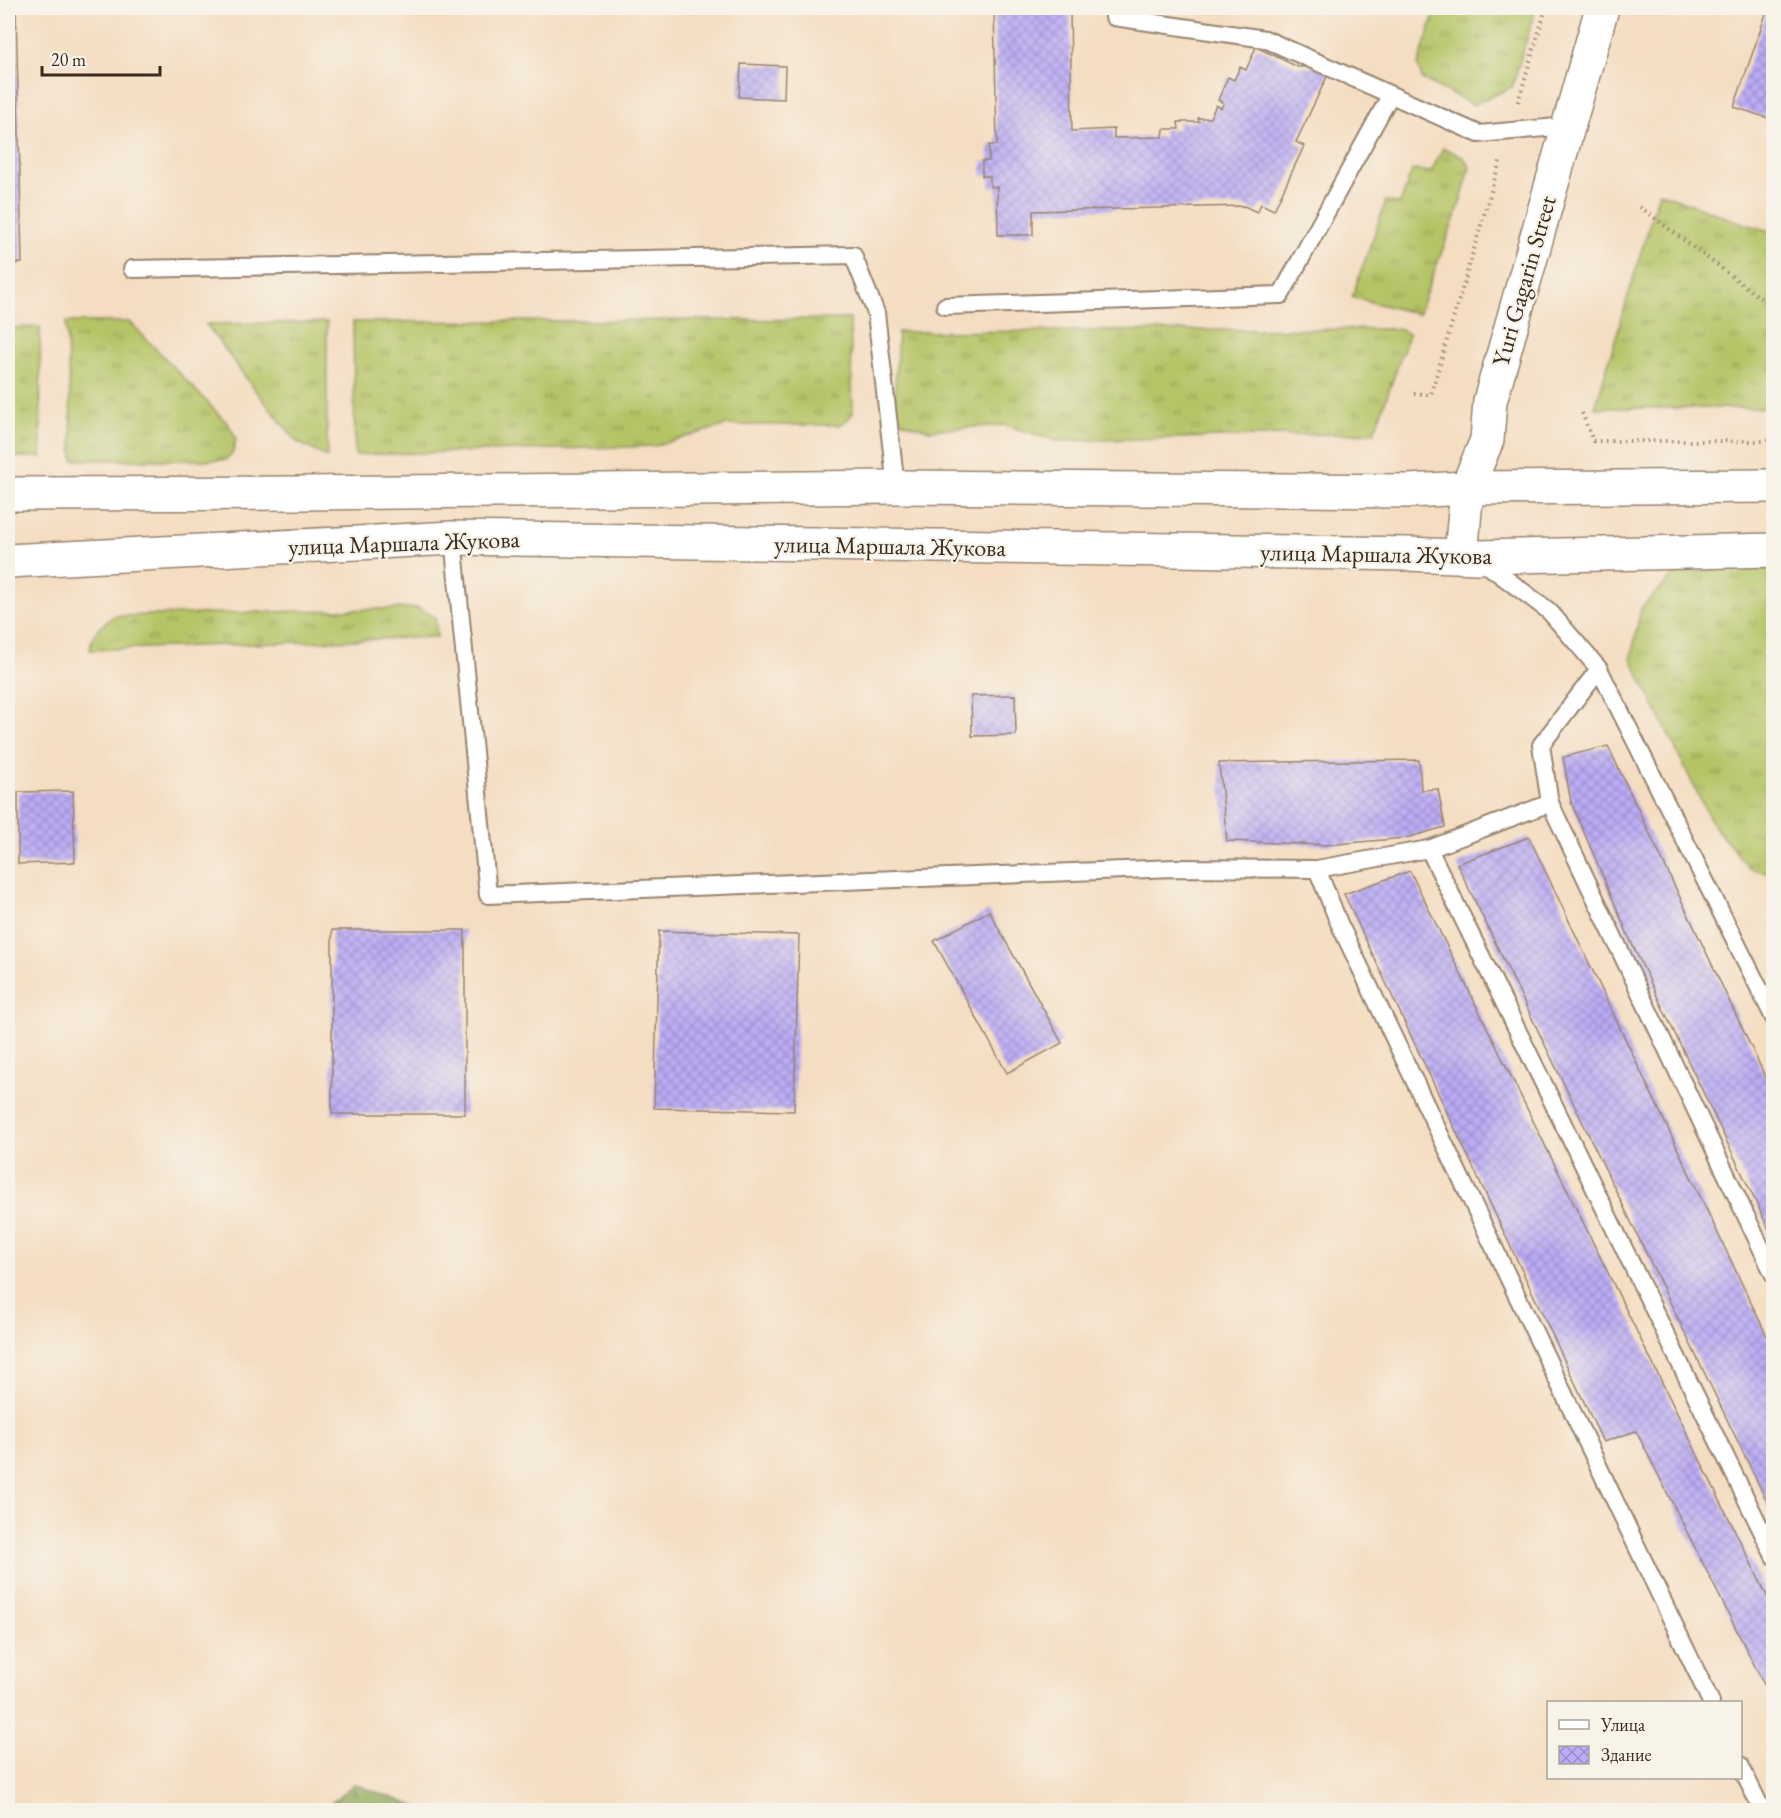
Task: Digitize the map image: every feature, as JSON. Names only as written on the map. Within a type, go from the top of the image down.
[{"type":"main road","name":"Yuri Gagarin Street","points":[[1469,557],[1467,488],[1487,440],[1490,401],[1602,8]]},
{"type":"main road","name":"улица Маршала Жукова","points":[[8,494],[303,494],[896,487],[1408,491],[1467,488],[1773,486]]},
{"type":"main road","name":"улица Маршала Жукова","points":[[8,561],[453,538],[1469,557],[1773,550]]},
{"type":"lane","points":[[1114,17],[1265,39],[1479,134],[1568,126]]},
{"type":"lane","points":[[945,306],[1281,295],[1390,96]]},
{"type":"lane","points":[[132,269],[853,255],[876,313],[896,487]]},
{"type":"lane","points":[[453,538],[488,895],[1175,868],[1317,868],[1429,849],[1550,803]]},
{"type":"lane","points":[[1469,557],[1549,610],[1599,669],[1773,1018]]},
{"type":"lane","points":[[1599,669],[1541,745],[1550,803],[1773,1275]]},
{"type":"lane","points":[[1429,849],[1773,1556]]},
{"type":"lane","points":[[1317,868],[1339,922],[1711,1701]]},
{"type":"lane","points":[[1742,1769],[1762,1810]]},
{"type":"path","points":[[1414,394],[1431,394],[1546,8]]},
{"type":"path","points":[[1640,207],[1773,308]]},
{"type":"path","points":[[1582,413],[1593,441],[1773,441]]},
{"type":"green space","points":[[1436,8],[1536,8],[1512,87],[1473,105],[1422,79],[1418,65]]},
{"type":"green space","points":[[1443,148],[1463,157],[1470,167],[1460,204],[1418,314],[1352,297],[1386,201],[1400,204],[1412,170],[1431,172]]},
{"type":"green space","points":[[1659,192],[1739,222],[1773,232],[1773,408],[1595,408]]},
{"type":"green space","points":[[850,319],[853,413],[840,425],[727,425],[654,446],[355,455],[353,322]]},
{"type":"green space","points":[[66,322],[130,322],[229,425],[236,438],[233,452],[226,460],[73,460]]},
{"type":"green space","points":[[327,322],[327,457],[297,442],[206,324]]},
{"type":"green space","points":[[40,327],[41,457],[8,457],[8,328]]},
{"type":"green space","points":[[1398,329],[1409,334],[1374,433],[1057,441],[1005,425],[929,430],[903,422],[894,412],[898,332]]},
{"type":"green space","points":[[1718,569],[1773,569],[1773,874],[1749,868],[1713,825],[1631,658],[1641,608],[1675,574]]},
{"type":"green space","points":[[418,608],[435,617],[437,637],[90,650],[92,638],[97,630],[114,616]]},
{"type":"green space","points":[[354,1784],[426,1810],[323,1810]]},
{"type":"building","points":[[8,8],[16,8],[22,263],[8,264]]},
{"type":"building","points":[[994,8],[1070,8],[1072,131],[1114,129],[1114,138],[1163,137],[1164,129],[1179,129],[1178,122],[1199,122],[1198,118],[1210,118],[1216,105],[1221,108],[1224,103],[1218,100],[1228,77],[1234,80],[1240,67],[1246,70],[1256,47],[1298,67],[1332,66],[1296,142],[1304,146],[1274,210],[1261,204],[1257,212],[1244,206],[1033,211],[1033,235],[998,235],[997,187],[990,187],[990,176],[982,176],[982,161],[989,161],[989,145],[997,145]]},
{"type":"building","points":[[1768,8],[1774,8],[1774,120],[1734,107]]},
{"type":"building","points":[[741,64],[785,66],[784,99],[739,97]]},
{"type":"building","points":[[1015,695],[1016,735],[972,736],[971,696]]},
{"type":"building","points":[[1608,746],[1774,1095],[1774,1240],[1632,944],[1571,802],[1563,757]]},
{"type":"building","points":[[1419,760],[1421,790],[1438,789],[1445,827],[1406,838],[1325,845],[1227,841],[1219,763]]},
{"type":"building","points":[[73,791],[75,862],[18,864],[18,792]]},
{"type":"building","points":[[1529,837],[1774,1351],[1774,1516],[1457,864]]},
{"type":"building","points":[[1410,871],[1774,1610],[1774,1704],[1636,1431],[1603,1442],[1344,894]]},
{"type":"building","points":[[989,911],[1062,1043],[1007,1073],[934,941]]},
{"type":"building","points":[[332,930],[465,930],[465,1114],[332,1114]]},
{"type":"building","points":[[659,931],[799,935],[794,1111],[654,1108]]}]
